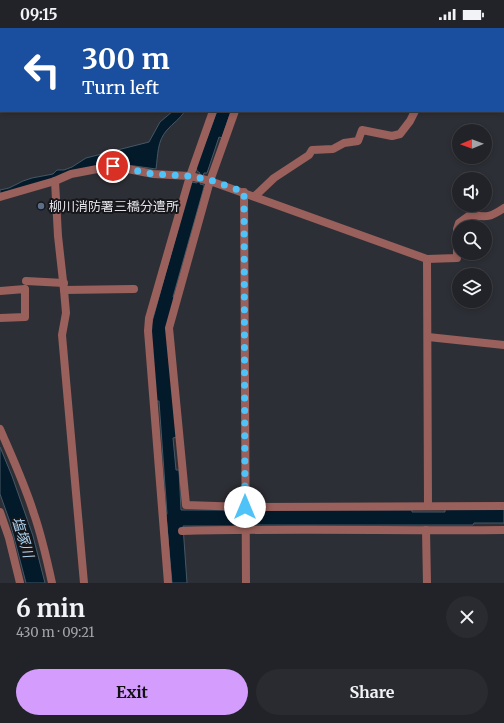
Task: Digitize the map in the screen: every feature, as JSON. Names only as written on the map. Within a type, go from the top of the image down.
[{"type":"street","points":[[168,583],[148,331],[149,318],[190,176],[213,112]]},
{"type":"street","points":[[235,112],[210,180],[169,328],[186,505],[245,507],[504,506]]},
{"type":"street","points":[[255,196],[274,178],[309,154],[312,150],[333,149],[344,143],[358,141],[362,130],[392,136],[400,134],[414,112]]},
{"type":"street","points":[[0,197],[55,181],[71,174],[113,166],[153,174],[190,176],[210,180],[428,259],[457,258],[457,228],[459,223],[470,216],[485,217],[494,215],[504,208]]},
{"type":"street","points":[[55,181],[58,236],[66,313],[62,335],[84,583]]},
{"type":"street","points":[[244,192],[246,583]]},
{"type":"street","points":[[428,259],[428,506]]},
{"type":"street","points":[[26,281],[64,286],[134,289]]},
{"type":"street","points":[[0,291],[25,289],[26,317],[0,318]]},
{"type":"street","points":[[428,337],[504,345]]},
{"type":"street","points":[[0,429],[34,513],[52,583]]},
{"type":"street","points":[[0,512],[9,538],[20,583]]},
{"type":"street","points":[[182,531],[245,529],[504,530]]},
{"type":"street","points":[[426,530],[427,583]]},
{"type":"water","points":[[172,112],[184,112],[167,130],[161,139],[158,148],[156,169],[113,163],[0,194],[0,190],[9,188],[32,178],[53,174],[57,170],[64,170],[86,158],[149,142],[160,122]]},
{"type":"water","points":[[217,112],[231,112],[222,138],[219,137],[207,173],[204,173],[200,184],[204,185],[204,187],[173,297],[175,298],[167,327],[177,437],[173,438],[176,470],[179,470],[181,510],[234,510],[234,512],[241,512],[242,516],[251,516],[251,512],[258,512],[258,510],[412,510],[412,512],[445,512],[445,509],[504,509],[504,523],[474,523],[473,525],[251,525],[251,520],[239,520],[239,525],[234,526],[183,526],[187,583],[172,583],[159,401],[156,401],[150,330],[191,182],[197,183],[200,173],[197,171],[196,167]]},
{"type":"water","name":"塩塚川","points":[[0,447],[33,536],[45,583],[26,583],[10,522],[0,494]]},
{"type":"place","name":"柳川消防署三橋分遣所","points":[[41,206]]},
{"type":"route","points":[[113,166],[153,174],[190,176],[210,180],[244,192],[245,507]]}]
